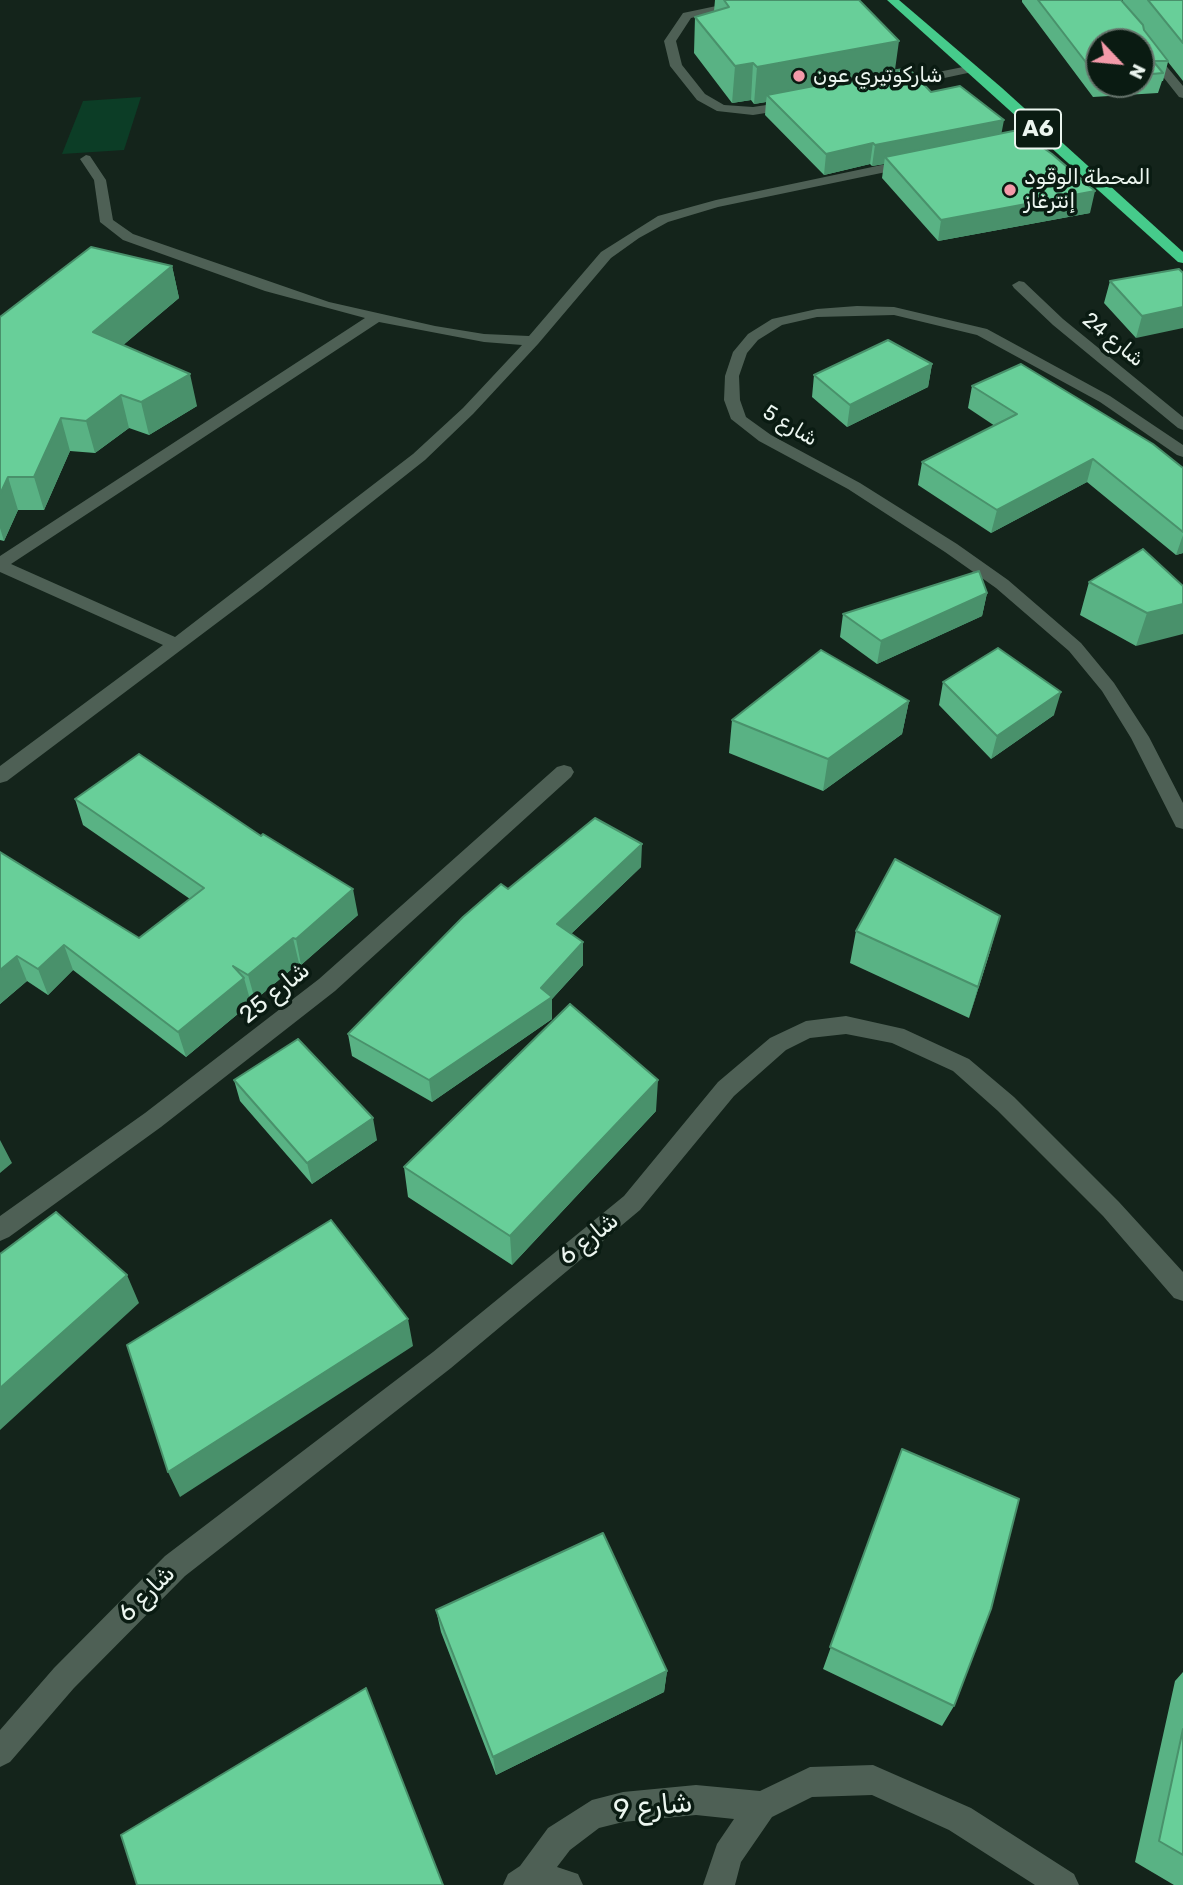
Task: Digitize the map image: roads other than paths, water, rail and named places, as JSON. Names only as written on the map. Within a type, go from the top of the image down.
[{"type":"highway","name":"A6","points":[[892,0],[973,69],[1046,138],[1183,258]]},
{"type":"street","points":[[762,0],[687,15],[670,41],[676,66],[701,97],[721,108],[753,111],[809,102]]},
{"type":"street","points":[[1155,59],[1183,94]]},
{"type":"street","points":[[877,88],[973,69]]},
{"type":"street","points":[[995,148],[1046,138]]},
{"type":"street","points":[[86,159],[100,180],[107,222],[128,237],[325,305],[484,338],[533,341]]},
{"type":"street","points":[[0,776],[419,457],[468,411],[533,341],[606,255],[634,235],[663,219],[727,201],[929,160]]},
{"type":"street","name":"شارع 24","points":[[1019,285],[1058,322],[1183,425]]},
{"type":"street","name":"شارع 5","points":[[1183,453],[1105,399],[1015,348],[982,332],[932,318],[857,310],[817,313],[777,322],[753,337],[740,352],[732,376],[732,400],[739,419],[765,438],[854,486],[951,548],[1002,584],[1075,647],[1108,687],[1140,737],[1183,822]]},
{"type":"street","points":[[0,565],[378,316]]},
{"type":"street","points":[[0,565],[176,644]]},
{"type":"street","name":"شارع 25","points":[[0,1230],[153,1120],[316,994],[564,772]]},
{"type":"street","name":"شارع 6","points":[[0,1752],[64,1678],[174,1566],[442,1360],[632,1203],[726,1089],[778,1044],[806,1030],[846,1025],[896,1035],[961,1065],[1006,1104],[1111,1209],[1183,1290]]},
{"type":"street","points":[[719,1885],[728,1855],[761,1806],[810,1782],[873,1780],[960,1819],[1063,1885]]},
{"type":"street","name":"شارع 9","points":[[525,1881],[559,1839],[592,1815],[623,1807],[696,1800],[761,1806]]},
{"type":"street","name":"شارع 9","points":[[525,1881],[567,1885]]},
{"type":"place","name":"شاركوتيري عون","points":[[799,76]]},
{"type":"place","name":"المحطة الوقود إنترغاز","points":[[1010,190]]}]
